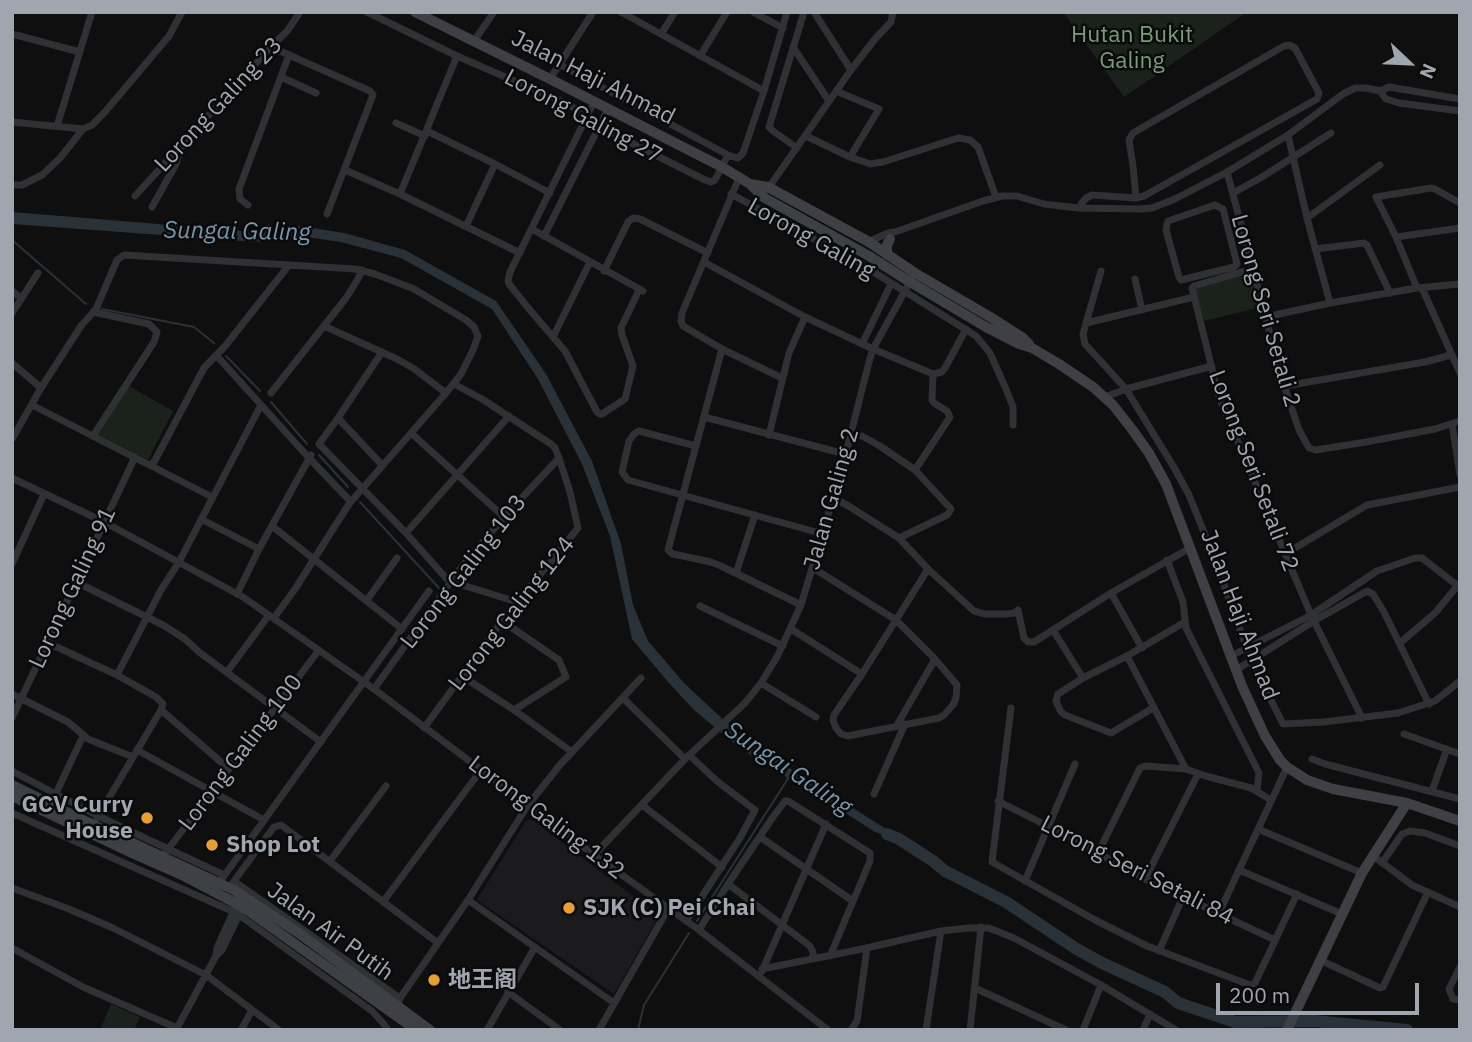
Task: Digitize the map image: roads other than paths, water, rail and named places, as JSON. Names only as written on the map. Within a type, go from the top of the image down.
[{"type":"street","points":[[57,126],[92,12]]},
{"type":"street","points":[[12,185],[22,185],[42,175],[60,158],[83,129],[92,125],[105,112],[169,36],[182,12]]},
{"type":"street","name":"Lorong Galing 23","points":[[135,196],[288,30],[300,12]]},
{"type":"street","points":[[367,12],[457,56],[400,194]]},
{"type":"street","name":"Jalan Haji Ahmad","points":[[415,12],[722,167],[868,249],[910,282],[986,327],[1032,348],[1105,397],[1149,453],[1166,484],[1236,670],[1265,736],[1280,760],[1307,780],[1333,789],[1407,803],[1460,821]]},
{"type":"street","points":[[474,41],[494,12]]},
{"type":"street","points":[[550,79],[593,12]]},
{"type":"street","points":[[621,12],[764,92]]},
{"type":"street","points":[[661,34],[675,12]]},
{"type":"street","points":[[700,56],[727,12]]},
{"type":"street","points":[[753,12],[783,28]]},
{"type":"street","points":[[559,64],[738,158],[743,153],[764,92],[787,12]]},
{"type":"street","points":[[797,148],[769,127],[804,12]]},
{"type":"street","points":[[814,12],[850,70]]},
{"type":"street","points":[[766,192],[850,70],[891,22],[893,12]]},
{"type":"street","points":[[12,34],[80,52]]},
{"type":"street","points":[[1078,208],[1092,195],[1136,198],[1144,196],[1317,99],[1320,93],[1292,47],[1284,46],[1133,133],[1129,140],[1136,198]]},
{"type":"street","points":[[271,47],[372,92],[373,97],[327,214]]},
{"type":"street","points":[[793,47],[829,101]]},
{"type":"street","points":[[248,205],[240,199],[239,189],[289,55]]},
{"type":"street","name":"Lorong Galing 27","points":[[457,56],[565,103],[576,109],[586,120],[705,180],[715,180],[722,167]]},
{"type":"street","points":[[281,77],[316,93]]},
{"type":"street","points":[[868,249],[888,233],[892,236],[996,197],[1017,196],[1044,204],[1078,208],[1152,208],[1227,172],[1288,135],[1349,90],[1360,87],[1380,91],[1390,87],[1460,99]]},
{"type":"street","points":[[836,91],[880,109],[850,157]]},
{"type":"street","points":[[1380,91],[1386,99],[1399,103],[1460,111]]},
{"type":"street","points":[[532,229],[641,291],[621,328],[633,366],[625,400],[602,414],[597,412],[568,356],[509,285],[508,277],[594,102]]},
{"type":"street","points":[[544,236],[608,109]]},
{"type":"street","points":[[12,122],[83,129]]},
{"type":"street","points":[[396,123],[495,163],[550,193]]},
{"type":"street","points":[[1233,193],[1331,133]]},
{"type":"street","points":[[1288,135],[1330,303]]},
{"type":"street","points":[[806,136],[864,163],[877,163],[964,138],[978,147],[996,197]]},
{"type":"street","points":[[1245,140],[1253,155]]},
{"type":"street","points":[[152,207],[176,164],[182,145]]},
{"type":"street","points":[[722,167],[728,155]]},
{"type":"street","points":[[466,226],[495,163]]},
{"type":"street","points":[[1307,218],[1380,165]]},
{"type":"street","points":[[345,170],[520,253]]},
{"type":"street","name":"Lorong Seri Setali 2","points":[[1227,172],[1285,386],[1299,430],[1309,448],[1329,448],[1456,423]]},
{"type":"street","points":[[739,178],[681,321],[684,326],[722,349],[782,378]]},
{"type":"street","points":[[1460,203],[1435,189],[1376,197],[1460,373]]},
{"type":"street","name":"Lorong Galing","points":[[731,194],[891,284],[910,282],[976,336],[990,353],[1010,399],[1013,425]]},
{"type":"street","points":[[1218,205],[1223,209],[1232,245],[1236,265],[1181,279],[1166,230],[1168,221],[1218,205]]},
{"type":"street","points":[[604,271],[628,222],[633,218],[649,223],[708,253]]},
{"type":"street","points":[[1396,237],[1460,228]]},
{"type":"street","points":[[887,255],[892,236]]},
{"type":"street","points":[[1232,245],[1245,241]]},
{"type":"street","points":[[1315,249],[1364,243],[1390,293]]},
{"type":"street","name":"Jalan Haji Ahmad","points":[[868,249],[887,255],[910,282]]},
{"type":"street","points":[[12,439],[41,388],[102,298],[120,257],[132,255],[362,270],[423,293],[474,327],[478,336],[473,351],[454,384],[351,502],[295,589],[227,672]]},
{"type":"street","points":[[553,337],[590,262]]},
{"type":"street","points":[[704,262],[805,317],[933,374],[945,369],[965,328]]},
{"type":"street","points":[[152,466],[204,368],[226,345],[289,265]]},
{"type":"street","name":"Lorong Seri Setali 72","points":[[1252,269],[1194,285],[1194,297],[1219,397],[1312,618],[1362,718]]},
{"type":"street","points":[[271,393],[353,288],[362,270]]},
{"type":"street","points":[[1101,271],[1083,334],[1085,344],[1126,390],[1189,495],[1251,660],[1283,723],[1398,713],[1441,698],[1460,681]]},
{"type":"street","points":[[12,313],[38,274]]},
{"type":"street","points":[[1135,279],[1142,310]]},
{"type":"street","name":"Jalan Galing 2","points":[[594,855],[687,757],[732,717],[761,683],[783,646],[813,568],[873,349],[910,282]]},
{"type":"street","name":"Lorong Galing","points":[[862,344],[891,284]]},
{"type":"street","points":[[1265,317],[1330,303],[1460,284]]},
{"type":"street","points":[[12,290],[22,298]]},
{"type":"street","points":[[1086,323],[1194,297]]},
{"type":"street","points":[[93,312],[149,324],[157,332],[154,342],[93,436]]},
{"type":"street","points":[[769,435],[792,345],[805,317]]},
{"type":"street","points":[[324,327],[413,368],[446,394]]},
{"type":"street","points":[[722,349],[668,549],[669,552],[711,562],[801,605]]},
{"type":"street","points":[[382,352],[319,444],[451,581],[517,602]]},
{"type":"street","points":[[216,355],[351,502]]},
{"type":"street","points":[[1285,386],[1426,362],[1451,355]]},
{"type":"street","points":[[12,363],[41,388]]},
{"type":"street","points":[[1105,397],[1212,366]]},
{"type":"street","points":[[915,470],[950,417],[947,411],[932,400],[933,374]]},
{"type":"street","name":"Lorong Galing 124","points":[[425,728],[502,621],[578,527],[555,447],[454,384]]},
{"type":"street","points":[[32,405],[212,497]]},
{"type":"street","points":[[117,675],[261,405]]},
{"type":"street","points":[[406,533],[509,416]]},
{"type":"street","points":[[704,417],[845,454]]},
{"type":"street","points":[[338,418],[383,465]]},
{"type":"street","points":[[1456,423],[1460,475]]},
{"type":"street","points":[[696,446],[639,431],[629,441],[622,472],[628,480],[823,534]]},
{"type":"street","points":[[851,432],[871,441],[915,470],[950,506],[951,511],[947,515],[900,538]]},
{"type":"street","points":[[411,433],[504,517]]},
{"type":"street","points":[[237,594],[310,456]]},
{"type":"street","name":"Lorong Galing 91","points":[[12,718],[135,457]]},
{"type":"street","name":"Lorong Galing 103","points":[[374,690],[451,581],[504,517],[559,458]]},
{"type":"street","name":"Lorong Galing 132","points":[[12,478],[179,562],[272,617],[668,909],[761,973],[828,1030]]},
{"type":"street","points":[[1285,554],[1367,505],[1460,487]]},
{"type":"street","points":[[12,564],[44,494]]},
{"type":"street","points":[[833,499],[900,538],[928,569],[974,611],[999,615],[1018,610],[1024,638],[1028,642],[1034,642],[1111,593],[1190,548]]},
{"type":"street","points":[[736,573],[755,515]]},
{"type":"street","points":[[201,519],[259,549]]},
{"type":"street","points":[[272,526],[402,629]]},
{"type":"street","points":[[367,600],[397,558]]},
{"type":"street","points":[[1236,670],[1377,571],[1422,558],[1459,585],[1434,613],[1400,643]]},
{"type":"street","points":[[1167,560],[1183,602],[1185,622],[1213,684],[1259,773],[1257,791]]},
{"type":"street","points":[[813,568],[897,620],[957,685],[953,705],[939,718],[848,736],[841,734],[836,728],[834,715],[897,620],[928,569]]},
{"type":"street","points":[[76,582],[185,639],[321,742]]},
{"type":"street","points":[[227,881],[264,820],[429,591]]},
{"type":"street","points":[[1231,656],[1367,591],[1373,594],[1400,643],[1429,704]]},
{"type":"street","points":[[1111,593],[1142,648]]},
{"type":"street","points":[[700,606],[783,646]]},
{"type":"street","points":[[502,621],[559,660],[566,677],[514,710]]},
{"type":"street","points":[[1153,708],[1111,733],[1065,715],[1056,701],[1058,694],[1083,678],[1185,622]]},
{"type":"street","points":[[791,629],[862,674]]},
{"type":"street","points":[[1053,630],[1083,678]]},
{"type":"street","points":[[48,643],[117,675],[160,699],[163,704],[95,825],[90,847]]},
{"type":"street","name":"Lorong Galing 100","points":[[166,852],[319,650]]},
{"type":"street","points":[[1127,656],[1186,769]]},
{"type":"street","points":[[874,794],[901,725],[935,659]]},
{"type":"street","points":[[462,676],[572,752]]},
{"type":"street","points":[[403,1030],[399,1007],[528,805],[548,778],[641,678]]},
{"type":"street","points":[[761,683],[816,717]]},
{"type":"street","points":[[12,694],[68,722],[83,736],[135,754],[264,820]]},
{"type":"street","points":[[623,698],[687,757],[755,810],[686,921]]},
{"type":"street","points":[[1011,708],[992,862],[1095,920],[1159,951],[1250,985],[1255,984],[1297,894]]},
{"type":"street","points":[[161,710],[229,769]]},
{"type":"street","points":[[1404,734],[1460,754]]},
{"type":"street","points":[[51,804],[83,736]]},
{"type":"street","points":[[1432,790],[1447,749]]},
{"type":"street","points":[[1312,759],[1460,799]]},
{"type":"street","points":[[1025,881],[1075,764]]},
{"type":"street","points":[[1098,853],[1140,768],[1146,766],[1186,769],[1257,791],[1271,800]]},
{"type":"street","points":[[1219,913],[1287,767]]},
{"type":"street","points":[[383,902],[481,770]]},
{"type":"street","points":[[12,771],[56,793],[95,825]]},
{"type":"street","points":[[1145,879],[1198,774]]},
{"type":"street","name":"Jalan Air Putih","points":[[12,785],[95,825],[147,859],[291,928],[430,1030]]},
{"type":"street","points":[[330,861],[386,786]]},
{"type":"street","name":"Jalan Air Putih","points":[[12,796],[120,831],[227,881],[241,905],[326,971],[399,1007],[416,1030]]},
{"type":"street","points":[[699,930],[787,800],[870,853],[870,862],[830,956]]},
{"type":"street","name":"Lorong Seri Setali 84","points":[[998,801],[1145,879],[1275,940]]},
{"type":"street","points":[[1287,1030],[1362,873],[1407,803]]},
{"type":"street","points":[[642,804],[722,867]]},
{"type":"street","points":[[12,813],[142,871],[241,905],[222,950],[216,956],[177,1029],[83,987],[12,948]]},
{"type":"street","points":[[761,973],[826,824]]},
{"type":"street","points":[[227,881],[274,827],[279,825],[438,943]]},
{"type":"street","points":[[1258,829],[1362,873]]},
{"type":"street","points":[[1382,863],[1402,834],[1410,831],[1425,833],[1460,846]]},
{"type":"street","points":[[760,837],[853,901]]},
{"type":"street","points":[[1373,855],[1412,885],[1460,907]]},
{"type":"street","points":[[142,871],[147,859]]},
{"type":"street","points":[[1239,870],[1342,914]]},
{"type":"street","points":[[227,881],[399,1007]]},
{"type":"street","points":[[728,884],[810,946],[813,959]]},
{"type":"street","points":[[12,888],[113,928],[206,975],[279,1029]]},
{"type":"street","points":[[1320,960],[1380,988],[1385,986],[1428,892]]},
{"type":"street","points":[[1159,951],[1184,897]]},
{"type":"street","points":[[468,900],[614,1003]]},
{"type":"street","points":[[599,1030],[668,909]]},
{"type":"street","points":[[761,973],[941,931],[981,927],[1014,937],[1176,1030]]},
{"type":"street","points":[[970,1030],[981,927]]},
{"type":"street","points":[[926,1030],[941,931]]},
{"type":"street","points":[[487,1030],[535,947]]},
{"type":"street","points":[[851,1030],[858,1014],[867,948]]},
{"type":"street","points":[[1460,967],[1449,989],[1453,999],[1460,1000]]},
{"type":"street","points":[[326,971],[372,1011],[388,1030]]},
{"type":"street","points":[[1083,1030],[1101,985]]},
{"type":"street","points":[[975,988],[1066,1030]]},
{"type":"street","points":[[508,992],[560,1030]]},
{"type":"street","points":[[241,1030],[252,1010]]},
{"type":"street","points":[[1143,1030],[1150,1014]]},
{"type":"water","points":[[12,212],[255,232],[300,226],[344,233],[405,250],[496,301],[546,374],[592,461],[621,544],[633,605],[648,641],[684,683],[745,740],[899,839],[875,832],[734,743],[694,710],[632,639],[610,536],[582,464],[538,379],[492,309],[401,258],[341,242],[299,236],[256,242],[12,224]]},
{"type":"waterway","points":[[12,240],[86,304]]},
{"type":"waterway","points":[[102,309],[194,327],[214,343]]},
{"type":"waterway","points":[[226,356],[260,391]]},
{"type":"waterway","points":[[271,402],[307,444]]},
{"type":"waterway","points":[[319,455],[348,487]]},
{"type":"waterway","points":[[360,502],[439,588]]},
{"type":"waterway","points":[[697,921],[789,777]]},
{"type":"waterway","name":"Sungai Galing","points":[[887,834],[899,839],[945,871],[1006,902],[1075,948],[1165,992],[1178,1003],[1235,1022],[1314,1021],[1407,1030]]},
{"type":"waterway","points":[[638,1030],[644,1005],[689,933]]},
{"type":"place","name":"GCV Curry House","points":[[147,818]]},
{"type":"place","name":"Shop Lot","points":[[212,845]]},
{"type":"place","name":"SJK (C) Pei Chai","points":[[569,908]]},
{"type":"place","name":"地王阁","points":[[434,980]]},
{"type":"park label","name":"Hutan Bukit Galing","points":[[1132,48]]}]
